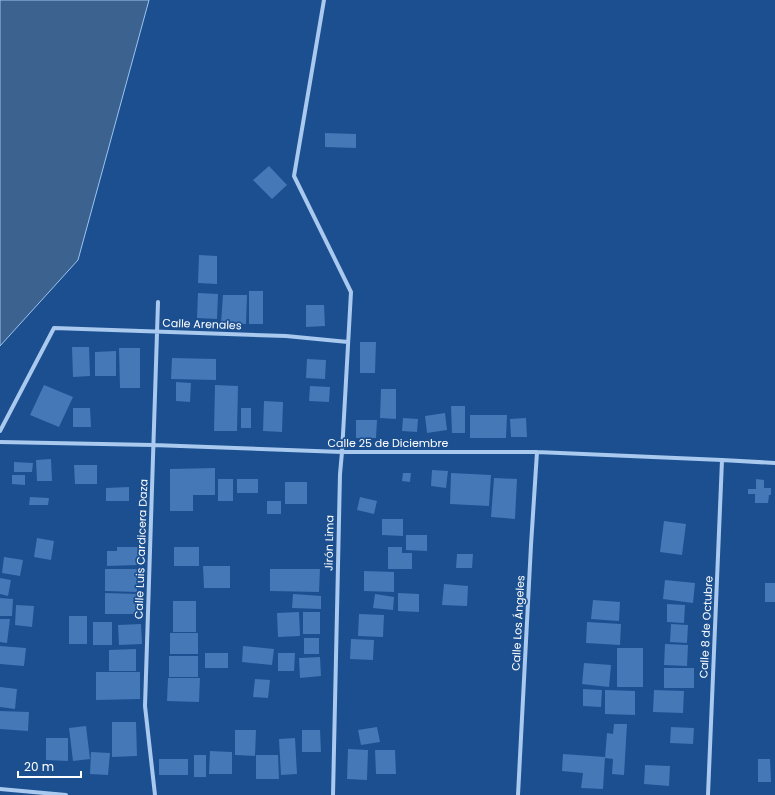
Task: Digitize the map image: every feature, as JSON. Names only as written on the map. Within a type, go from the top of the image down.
[{"type":"street","name":"Jirón Lima","points":[[324,0],[294,176],[351,292],[340,474],[334,795]]},
{"type":"street","name":"Calle Luis Cardicera Daza","points":[[155,795],[145,706],[158,302]]},
{"type":"street","name":"Calle Arenales","points":[[0,431],[54,328],[286,336],[348,342]]},
{"type":"street","name":"Calle 25 de Diciembre","points":[[0,442],[153,445],[342,452],[537,452],[775,463]]},
{"type":"street","name":"Calle Los Ángeles","points":[[518,795],[537,452]]},
{"type":"street","name":"Calle 8 de Octubre","points":[[708,795],[722,460]]},
{"type":"street","points":[[0,789],[66,795]]},
{"type":"water","points":[[0,0],[149,0],[78,260],[0,346]]},
{"type":"building","points":[[325,133],[356,134],[356,148],[325,147]]},
{"type":"building","points":[[269,166],[287,185],[272,199],[253,180]]},
{"type":"building","points":[[199,255],[217,256],[217,284],[198,283]]},
{"type":"building","points":[[249,291],[263,291],[263,324],[249,324]]},
{"type":"building","points":[[198,293],[218,294],[217,319],[197,318]]},
{"type":"building","points":[[223,295],[247,295],[246,324],[221,323]]},
{"type":"building","points":[[306,305],[324,305],[325,326],[306,327]]},
{"type":"building","points":[[360,342],[376,342],[375,373],[360,373]]},
{"type":"building","points":[[72,347],[89,347],[90,376],[73,377]]},
{"type":"building","points":[[119,348],[140,348],[140,388],[120,388]]},
{"type":"building","points":[[116,351],[116,376],[95,376],[95,352]]},
{"type":"building","points":[[172,358],[216,359],[216,380],[171,379]]},
{"type":"building","points":[[307,359],[326,360],[325,379],[306,378]]},
{"type":"building","points":[[176,382],[191,383],[190,402],[176,401]]},
{"type":"building","points":[[44,385],[73,397],[59,427],[30,415]]},
{"type":"building","points":[[215,385],[238,386],[237,431],[214,431]]},
{"type":"building","points":[[310,386],[330,387],[329,402],[309,401]]},
{"type":"building","points":[[381,389],[396,389],[396,419],[380,418]]},
{"type":"building","points":[[264,401],[283,402],[282,432],[263,431]]},
{"type":"building","points":[[451,406],[465,406],[465,433],[452,433]]},
{"type":"building","points":[[73,408],[90,408],[91,427],[73,427]]},
{"type":"building","points":[[241,408],[251,408],[251,428],[241,428]]},
{"type":"building","points":[[445,413],[447,430],[427,433],[425,416]]},
{"type":"building","points":[[470,415],[507,415],[506,438],[470,438]]},
{"type":"building","points":[[403,418],[418,419],[417,432],[402,431]]},
{"type":"building","points":[[526,418],[527,437],[511,437],[510,419]]},
{"type":"building","points":[[356,420],[377,420],[376,438],[356,438]]},
{"type":"building","points":[[51,459],[52,481],[37,481],[36,460]]},
{"type":"building","points":[[14,462],[33,463],[32,472],[14,472]]},
{"type":"building","points":[[74,465],[97,465],[97,484],[75,484]]},
{"type":"building","points":[[215,468],[215,495],[193,495],[193,511],[170,511],[170,469]]},
{"type":"building","points":[[432,470],[448,471],[446,488],[431,486]]},
{"type":"building","points":[[403,473],[411,473],[410,482],[402,481]]},
{"type":"building","points":[[451,473],[491,475],[489,506],[450,504]]},
{"type":"building","points":[[12,475],[25,475],[25,485],[12,484]]},
{"type":"building","points":[[494,478],[517,479],[515,519],[491,517]]},
{"type":"building","points":[[218,479],[233,479],[233,501],[218,501]]},
{"type":"building","points":[[237,479],[258,479],[258,493],[237,493]]},
{"type":"building","points":[[756,479],[764,480],[764,488],[771,488],[771,495],[769,495],[768,503],[755,503],[755,494],[748,494],[748,489],[756,489]]},
{"type":"building","points":[[285,482],[307,482],[307,504],[285,504]]},
{"type":"building","points":[[129,487],[129,501],[106,501],[106,488]]},
{"type":"building","points":[[30,497],[49,498],[48,505],[29,505]]},
{"type":"building","points":[[360,497],[377,501],[374,514],[357,510]]},
{"type":"building","points":[[267,501],[281,501],[281,514],[267,514]]},
{"type":"building","points":[[382,519],[403,519],[403,536],[382,535]]},
{"type":"building","points":[[664,521],[686,524],[682,555],[660,552]]},
{"type":"building","points":[[406,535],[427,535],[427,551],[406,550]]},
{"type":"building","points":[[37,538],[54,541],[51,560],[34,557]]},
{"type":"building","points":[[117,547],[138,547],[138,565],[107,566],[107,551],[117,551]]},
{"type":"building","points":[[174,547],[199,547],[199,566],[174,566]]},
{"type":"building","points":[[388,547],[402,547],[402,553],[412,553],[412,569],[388,569]]},
{"type":"building","points":[[457,554],[473,554],[472,568],[456,568]]},
{"type":"building","points":[[4,557],[23,560],[20,576],[2,573]]},
{"type":"building","points":[[203,566],[230,566],[230,588],[204,588]]},
{"type":"building","points":[[105,569],[137,569],[137,592],[105,591]]},
{"type":"building","points":[[270,569],[320,569],[319,592],[270,591]]},
{"type":"building","points":[[364,571],[394,572],[394,592],[364,591]]},
{"type":"building","points":[[0,578],[11,580],[8,596],[0,594]]},
{"type":"building","points":[[665,580],[695,583],[693,603],[663,599]]},
{"type":"building","points":[[765,583],[775,583],[775,602],[765,602]]},
{"type":"building","points":[[444,584],[468,586],[467,606],[442,605]]},
{"type":"building","points":[[105,593],[139,594],[138,614],[105,614]]},
{"type":"building","points":[[398,593],[419,594],[419,612],[398,611]]},
{"type":"building","points":[[293,594],[321,596],[321,609],[292,608]]},
{"type":"building","points":[[375,594],[394,597],[393,610],[373,608]]},
{"type":"building","points":[[0,598],[13,599],[12,616],[0,616]]},
{"type":"building","points":[[593,600],[620,602],[619,621],[591,619]]},
{"type":"building","points":[[173,601],[196,601],[196,632],[173,632]]},
{"type":"building","points":[[667,604],[685,605],[684,623],[667,622]]},
{"type":"building","points":[[16,605],[34,606],[32,627],[15,625]]},
{"type":"building","points":[[299,612],[300,636],[278,637],[277,613]]},
{"type":"building","points":[[303,612],[320,612],[320,634],[303,634]]},
{"type":"building","points":[[359,614],[384,615],[383,637],[358,636]]},
{"type":"building","points":[[69,616],[87,616],[87,644],[69,644]]},
{"type":"building","points":[[0,619],[10,619],[7,643],[0,642]]},
{"type":"building","points":[[93,622],[112,622],[112,645],[93,645]]},
{"type":"building","points":[[587,622],[621,624],[620,645],[586,643]]},
{"type":"building","points":[[141,624],[142,644],[119,645],[118,625]]},
{"type":"building","points":[[671,624],[688,625],[687,643],[670,642]]},
{"type":"building","points":[[170,633],[198,633],[198,654],[170,654]]},
{"type":"building","points":[[304,638],[319,638],[319,654],[304,654]]},
{"type":"building","points":[[351,639],[374,640],[373,660],[350,659]]},
{"type":"building","points":[[665,644],[688,645],[687,666],[664,665]]},
{"type":"building","points":[[0,646],[26,648],[24,666],[0,664]]},
{"type":"building","points":[[243,646],[274,649],[272,665],[242,662]]},
{"type":"building","points":[[617,648],[643,648],[643,687],[617,687]]},
{"type":"building","points":[[136,649],[136,671],[109,671],[109,650]]},
{"type":"building","points":[[205,653],[228,653],[228,668],[205,668]]},
{"type":"building","points":[[278,653],[295,653],[294,671],[278,671]]},
{"type":"building","points":[[169,656],[198,656],[198,677],[169,677]]},
{"type":"building","points":[[320,657],[321,676],[300,678],[299,658]]},
{"type":"building","points":[[584,663],[611,665],[609,687],[582,684]]},
{"type":"building","points":[[664,668],[694,668],[694,688],[664,688]]},
{"type":"building","points":[[96,672],[140,672],[140,699],[96,700]]},
{"type":"building","points":[[168,678],[200,678],[199,702],[167,701]]},
{"type":"building","points":[[255,679],[270,680],[268,698],[253,697]]},
{"type":"building","points":[[0,687],[17,689],[15,709],[0,707]]},
{"type":"building","points":[[583,689],[602,690],[601,707],[583,706]]},
{"type":"building","points":[[605,690],[635,691],[635,715],[605,714]]},
{"type":"building","points":[[654,690],[684,691],[683,713],[653,712]]},
{"type":"building","points":[[0,711],[29,712],[28,731],[0,729]]},
{"type":"building","points":[[112,722],[136,722],[137,756],[112,757]]},
{"type":"building","points":[[614,724],[627,724],[624,775],[612,774],[613,759],[605,758],[607,733],[613,734]]},
{"type":"building","points":[[86,726],[90,759],[73,761],[69,728]]},
{"type":"building","points":[[377,727],[380,742],[361,745],[358,730]]},
{"type":"building","points":[[671,727],[694,728],[693,744],[670,743]]},
{"type":"building","points":[[235,730],[256,730],[255,756],[235,755]]},
{"type":"building","points":[[302,730],[320,730],[321,752],[302,752]]},
{"type":"building","points":[[46,738],[68,738],[68,761],[46,760]]},
{"type":"building","points":[[295,738],[297,774],[281,775],[279,739]]},
{"type":"building","points":[[348,749],[368,750],[367,780],[347,779]]},
{"type":"building","points":[[375,750],[395,750],[396,774],[376,774]]},
{"type":"building","points":[[210,751],[232,752],[232,774],[209,774]]},
{"type":"building","points":[[91,752],[110,753],[108,775],[90,774]]},
{"type":"building","points":[[563,754],[605,757],[603,789],[581,788],[583,773],[562,771]]},
{"type":"building","points":[[194,755],[206,755],[206,777],[194,777]]},
{"type":"building","points":[[256,755],[278,755],[279,779],[256,779]]},
{"type":"building","points":[[159,759],[188,759],[188,775],[159,775]]},
{"type":"building","points":[[758,759],[770,759],[771,782],[758,782]]},
{"type":"building","points":[[645,765],[670,766],[669,786],[644,784]]}]
